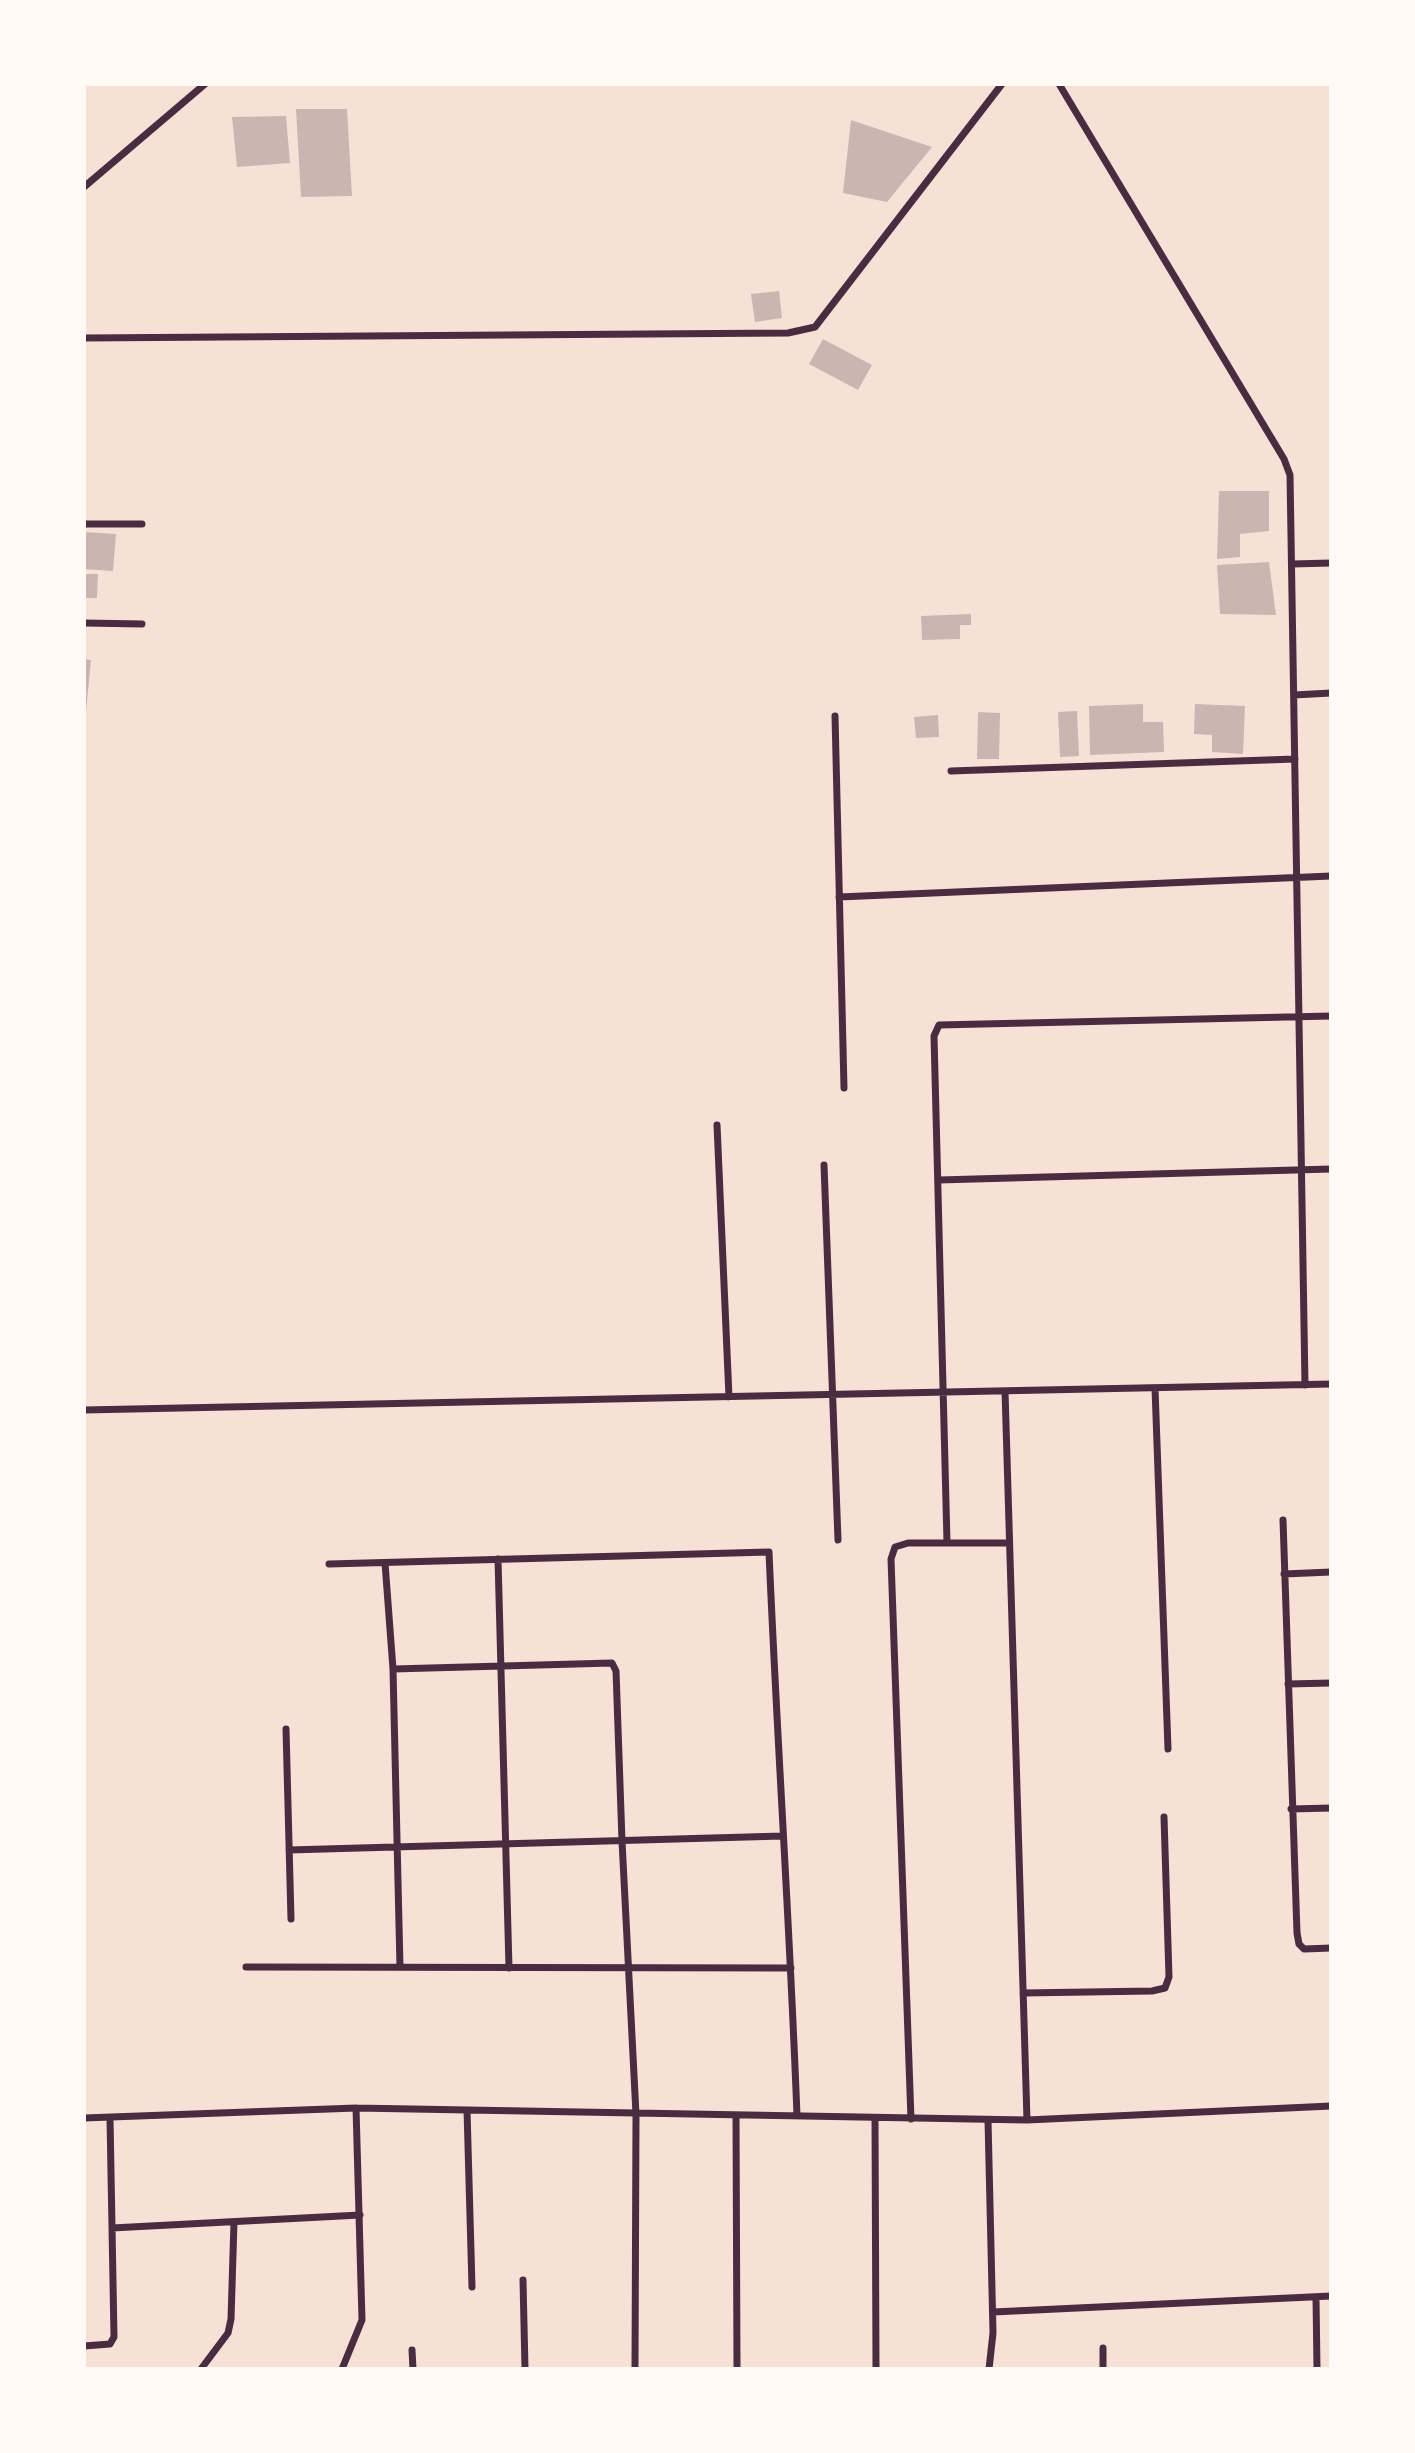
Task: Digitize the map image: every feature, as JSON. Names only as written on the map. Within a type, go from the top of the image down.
[{"type":"street","points":[[84,187],[205,84]]},
{"type":"street","points":[[84,338],[788,332],[815,327],[1002,84]]},
{"type":"street","points":[[1059,84],[1284,459],[1290,475],[1300,1170],[1306,1385]]},
{"type":"street","points":[[84,524],[142,523]]},
{"type":"street","points":[[1292,564],[1331,563]]},
{"type":"street","points":[[84,623],[142,624]]},
{"type":"street","points":[[1294,695],[1331,693]]},
{"type":"street","points":[[835,716],[844,1088]]},
{"type":"street","points":[[951,771],[1295,760]]},
{"type":"street","points":[[839,897],[1331,876]]},
{"type":"street","points":[[947,1542],[934,1036],[939,1025],[1331,1016]]},
{"type":"street","points":[[717,1125],[729,1397]]},
{"type":"street","points":[[824,1165],[838,1540]]},
{"type":"street","points":[[939,1180],[1331,1170]]},
{"type":"street","points":[[84,1410],[1331,1384]]},
{"type":"street","points":[[1154,1388],[1168,1749]]},
{"type":"street","points":[[1004,1391],[1027,2120]]},
{"type":"street","points":[[1283,1520],[1291,1810],[1299,1944],[1304,1949],[1331,1948]]},
{"type":"street","points":[[911,2119],[891,1559],[895,1547],[908,1543],[1009,1543]]},
{"type":"street","points":[[329,1564],[769,1552],[797,2116]]},
{"type":"street","points":[[498,1559],[509,1968]]},
{"type":"street","points":[[385,1563],[393,1669],[400,1967]]},
{"type":"street","points":[[1284,1574],[1331,1572]]},
{"type":"street","points":[[393,1669],[612,1663],[616,1671],[636,2113],[635,2369]]},
{"type":"street","points":[[1288,1684],[1331,1683]]},
{"type":"street","points":[[286,1729],[291,1919]]},
{"type":"street","points":[[1291,1810],[1331,1808]]},
{"type":"street","points":[[1023,1993],[1152,1992],[1165,1988],[1169,1977],[1164,1817]]},
{"type":"street","points":[[289,1850],[782,1836]]},
{"type":"street","points":[[246,1967],[791,1968]]},
{"type":"street","points":[[84,2118],[356,2108],[1027,2120],[1331,2106]]},
{"type":"street","points":[[342,2369],[362,2320],[356,2108]]},
{"type":"street","points":[[467,2110],[471,2287]]},
{"type":"street","points":[[736,2115],[737,2369]]},
{"type":"street","points":[[84,2346],[110,2344],[114,2337],[110,2118]]},
{"type":"street","points":[[875,2118],[876,2369]]},
{"type":"street","points":[[988,2120],[993,2312],[989,2369]]},
{"type":"street","points":[[112,2228],[360,2216]]},
{"type":"street","points":[[201,2369],[228,2333],[231,2319],[234,2222]]},
{"type":"street","points":[[523,2280],[525,2369]]},
{"type":"street","points":[[993,2312],[1331,2296]]},
{"type":"street","points":[[1315,2297],[1317,2369]]},
{"type":"street","points":[[1103,2348],[1103,2369]]},
{"type":"street","points":[[412,2350],[412,2369]]},
{"type":"building","points":[[296,109],[347,109],[352,196],[301,197]]},
{"type":"building","points":[[286,116],[290,163],[237,167],[232,117]]},
{"type":"building","points":[[851,120],[932,147],[887,202],[843,193]]},
{"type":"building","points":[[779,291],[782,318],[755,322],[751,294]]},
{"type":"building","points":[[823,339],[872,365],[858,390],[809,364]]},
{"type":"building","points":[[1219,491],[1269,491],[1269,531],[1240,534],[1240,557],[1217,559]]},
{"type":"building","points":[[84,532],[116,534],[113,571],[84,569]]},
{"type":"building","points":[[1269,562],[1276,615],[1220,614],[1217,565]]},
{"type":"building","points":[[84,574],[98,574],[97,598],[84,598]]},
{"type":"building","points":[[971,614],[971,625],[960,625],[960,639],[922,640],[921,616]]},
{"type":"building","points":[[84,659],[91,660],[86,712],[84,712]]},
{"type":"building","points":[[1143,704],[1143,722],[1163,722],[1164,752],[1090,755],[1089,706]]},
{"type":"building","points":[[1195,704],[1245,706],[1243,754],[1212,752],[1212,735],[1194,734]]},
{"type":"building","points":[[1077,711],[1079,756],[1060,757],[1058,712]]},
{"type":"building","points":[[978,712],[1000,713],[999,759],[977,759]]},
{"type":"building","points":[[938,715],[939,737],[916,738],[914,717]]}]
